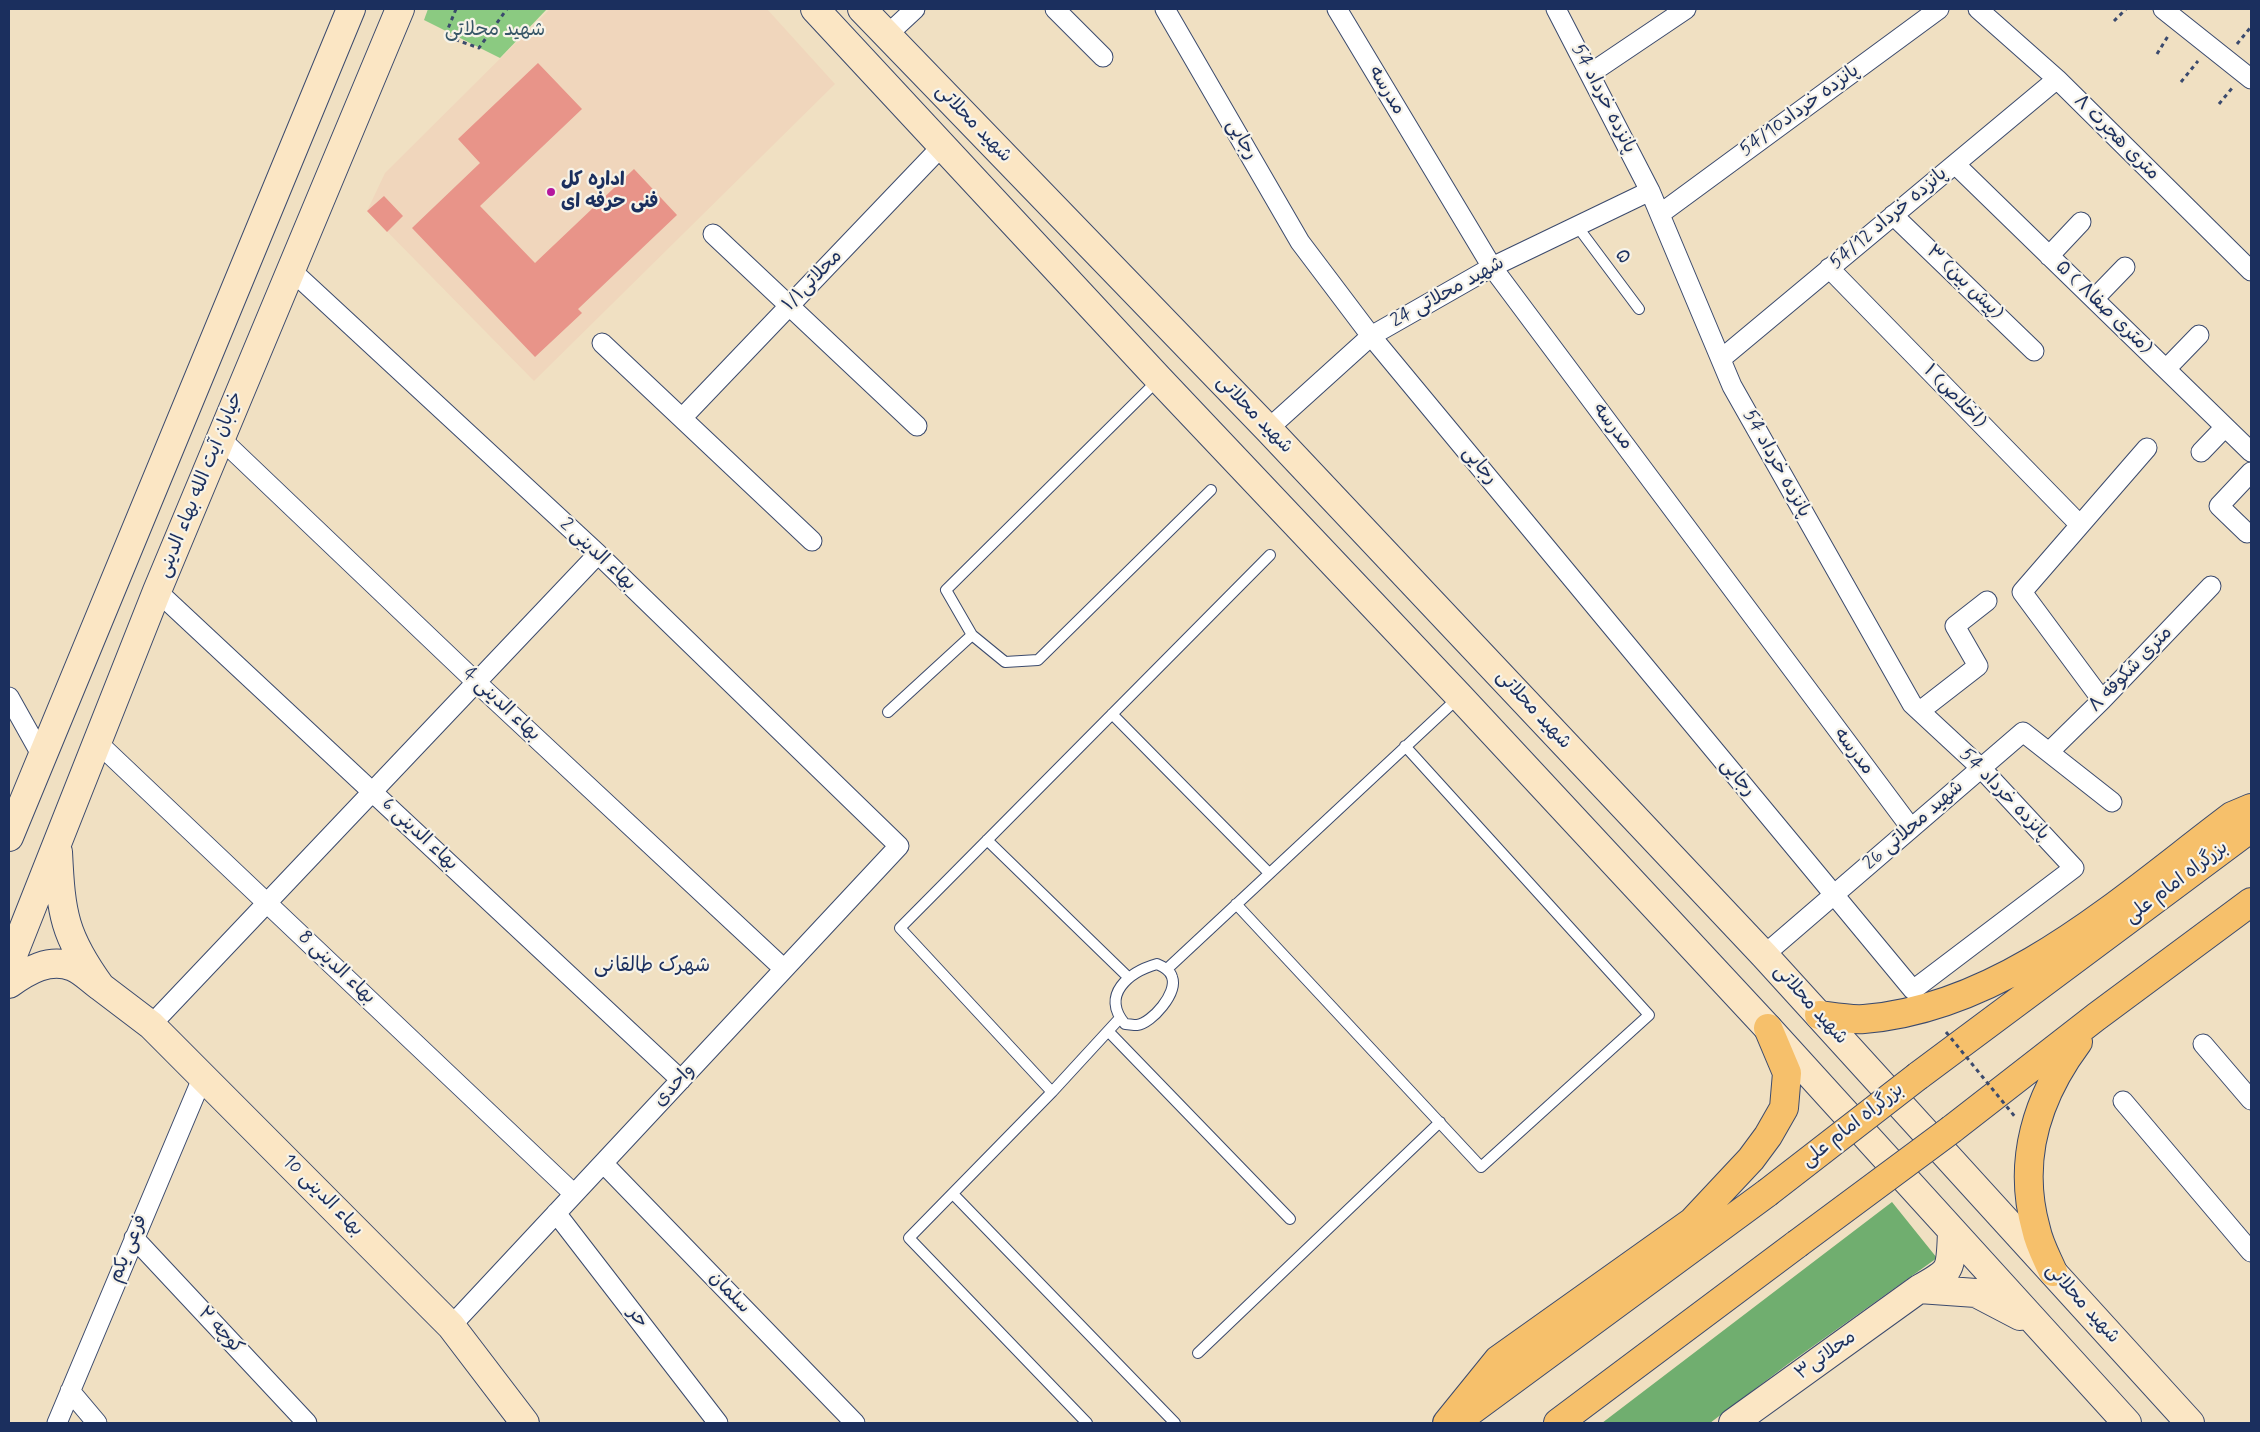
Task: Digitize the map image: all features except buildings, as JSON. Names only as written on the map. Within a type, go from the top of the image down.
[{"type":"highway","points":[[1819,1016],[1862,1019],[1882,1016],[1956,999],[1995,982],[2083,928],[2232,816],[2251,808]]},
{"type":"highway","name":"بزرگراه امام علی","points":[[1454,1423],[1767,1193],[1918,1076],[2251,828]]},
{"type":"highway","points":[[1558,1423],[1952,1129],[2096,1017],[2251,902]]},
{"type":"highway","points":[[2053,1272],[2036,1230],[2028,1184],[2032,1139],[2045,1096],[2067,1056],[2096,1017]]},
{"type":"highway","points":[[1447,1423],[1498,1360],[1692,1222],[1750,1159],[1768,1136],[1784,1108],[1787,1073],[1768,1028]]},
{"type":"main road","points":[[9,836],[351,9]]},
{"type":"main road","name":"خیابان آیت الله بهاء الدینی","points":[[9,965],[157,591],[400,9]]},
{"type":"main road","name":"شهید محلاتی","points":[[815,9],[1768,1028],[1952,1233],[2127,1423]]},
{"type":"main road","name":"شهید محلاتی","points":[[862,9],[1268,429],[1764,955],[2190,1423]]},
{"type":"main road","points":[[57,841],[60,894],[64,920],[72,942],[101,987]]},
{"type":"main road","name":"بهاء الدینی 10","points":[[9,984],[34,968],[54,962],[73,967],[151,1026],[451,1326],[526,1423]]},
{"type":"main road","name":"محلاتی۳","points":[[1733,1423],[1920,1289],[1944,1275],[1950,1264],[1952,1233]]},
{"type":"main road","points":[[1920,1289],[1976,1293],[2036,1324]]},
{"type":"street","points":[[887,35],[915,9]]},
{"type":"street","points":[[1055,9],[1103,58]]},
{"type":"street","name":"رجایی","points":[[1165,9],[1300,242],[1371,336],[1913,990],[2074,868]]},
{"type":"street","name":"مدرسه","points":[[1336,9],[1492,267],[1911,828]]},
{"type":"street","name":"پانزده خرداد 54","points":[[1556,9],[1591,73],[1650,191],[1732,386],[1912,704],[1981,768],[2074,868]]},
{"type":"street","points":[[1591,73],[1686,9]]},
{"type":"street","name":"پانزده خرداد54/10","points":[[1660,214],[1939,9]]},
{"type":"street","name":"۸ متری هجرت","points":[[1978,9],[2057,79],[2251,271]]},
{"type":"street","points":[[2163,9],[2251,79]]},
{"type":"street","name":"پانزده خرداد 54/12","points":[[1721,359],[2057,79]]},
{"type":"street","name":"محلاتی۱/۱","points":[[683,417],[943,145]]},
{"type":"street","name":"۵ ( ۸متری صفا)","points":[[1955,164],[2251,452]]},
{"type":"street","name":"شهید محلاتی 24","points":[[1268,429],[1371,336],[1492,267],[1650,191]]},
{"type":"street","name":"۳ (پیش بین)","points":[[1893,215],[2034,351]]},
{"type":"street","points":[[2049,256],[2081,222]]},
{"type":"street","points":[[713,234],[917,426]]},
{"type":"street","points":[[2094,299],[2125,267]]},
{"type":"street","name":"۱ (اخلاص)","points":[[1829,268],[2080,525]]},
{"type":"street","name":"بهاء الدینی 2","points":[[290,269],[598,554],[900,846]]},
{"type":"street","points":[[2166,369],[2199,335]]},
{"type":"street","points":[[602,343],[683,417],[812,541]]},
{"type":"street","points":[[2201,452],[2225,427]]},
{"type":"street","name":"بهاء الدینی 4","points":[[220,438],[476,682],[784,969]]},
{"type":"street","points":[[2102,700],[2022,592],[2147,448]]},
{"type":"street","points":[[2247,533],[2219,506],[2251,472]]},
{"type":"street","points":[[151,1026],[598,554]]},
{"type":"street","name":"۸ متری شکوفه","points":[[2049,752],[2102,700],[2211,586]]},
{"type":"street","name":"بهاء الدینی 6","points":[[157,591],[681,1080]]},
{"type":"street","points":[[1920,711],[1978,666],[1954,626],[1987,601]]},
{"type":"street","points":[[9,697],[42,756]]},
{"type":"street","name":"شهید محلاتی 26","points":[[1764,955],[2023,732],[2112,802]]},
{"type":"street","name":"بهاء الدینی 8","points":[[97,742],[574,1194]]},
{"type":"street","name":"واحدی","points":[[451,1326],[900,846]]},
{"type":"street","points":[[2203,1044],[2251,1100]]},
{"type":"street","name":"فرعی یکم","points":[[57,1423],[203,1076]]},
{"type":"street","points":[[2123,1101],[2251,1252]]},
{"type":"street","name":"سلمان","points":[[603,1164],[855,1423]]},
{"type":"street","name":"حر","points":[[556,1213],[718,1423]]},
{"type":"street","name":"کوچه ۲","points":[[134,1238],[307,1423]]},
{"type":"street","points":[[70,1391],[97,1423]]},
{"type":"lane","name":"۵","points":[[1577,226],[1639,308]]},
{"type":"lane","points":[[1159,379],[946,590],[972,635],[1005,662],[1038,660],[1212,490]]},
{"type":"lane","points":[[1052,1092],[900,928],[1270,555]]},
{"type":"lane","points":[[888,712],[972,635]]},
{"type":"lane","points":[[1167,969],[1405,746],[1460,697]]},
{"type":"lane","points":[[1112,714],[1269,873]]},
{"type":"lane","points":[[1236,904],[1482,1167],[1650,1015],[1405,746]]},
{"type":"lane","points":[[987,840],[1128,977]]},
{"type":"lane","points":[[1157,964],[1167,969],[1172,977],[1173,987],[1167,1001],[1146,1021],[1137,1025],[1125,1024],[1116,1012],[1116,1000],[1120,988],[1128,977],[1157,964]]},
{"type":"lane","points":[[1087,1423],[910,1238],[1052,1092],[1120,1018]]},
{"type":"lane","points":[[1108,1031],[1290,1219]]},
{"type":"lane","points":[[1198,1353],[1440,1122]]},
{"type":"lane","points":[[953,1194],[1175,1423]]},
{"type":"path","points":[[456,9],[445,36],[480,48],[507,9]]},
{"type":"path","points":[[2114,21],[2126,9]]},
{"type":"path","points":[[2182,82],[2210,46]]},
{"type":"path","points":[[1946,1032],[2016,1118]]},
{"type":"shaded area","name":"اداره کل فنی حرفه ای","points":[[550,9],[767,9],[835,84],[534,381],[367,211],[385,173]]},
{"type":"green space","name":"شهید محلاتی","points":[[428,9],[547,9],[500,58],[424,20]]},
{"type":"green space","points":[[1892,1202],[1937,1258],[1788,1364],[1710,1423],[1602,1423]]},
{"type":"place","name":"اداره کل فنی حرفه ای","points":[[551,192]]},
{"type":"district","name":"شهرک طالقانی","points":[[652,967]]}]
